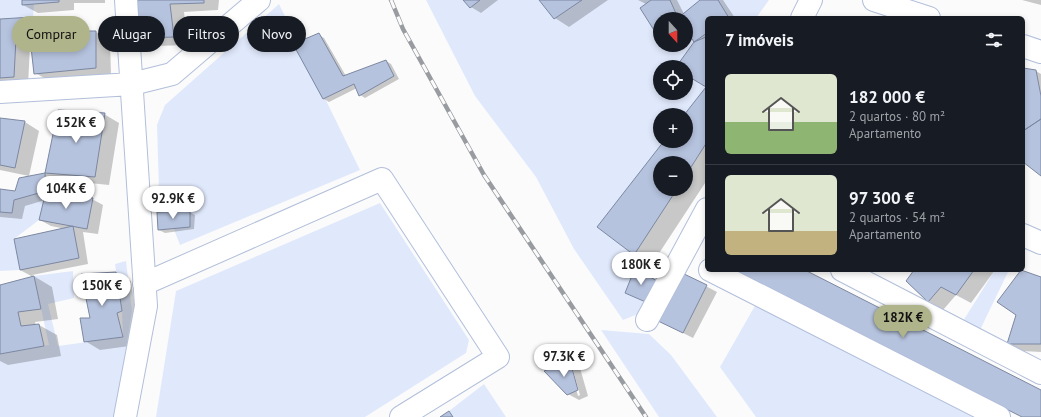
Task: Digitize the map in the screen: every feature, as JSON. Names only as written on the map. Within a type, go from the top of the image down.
[{"type":"street","points":[[125,417],[146,306],[126,0]]},
{"type":"street","points":[[0,92],[132,84],[172,74],[259,0]]},
{"type":"street","points":[[803,16],[811,0]]},
{"type":"street","points":[[874,0],[924,16]]},
{"type":"street","points":[[927,0],[930,16]]},
{"type":"street","points":[[1025,47],[1041,52]]},
{"type":"street","points":[[144,284],[382,179],[498,357],[401,417]]},
{"type":"street","points":[[647,320],[705,213]]},
{"type":"street","points":[[1025,236],[1041,243]]},
{"type":"street","points":[[682,256],[705,268]]},
{"type":"street","points":[[714,272],[999,417]]},
{"type":"street","points":[[849,272],[866,277],[1041,373]]},
{"type":"shaded area","points":[[0,0],[22,0],[23,5],[34,4],[33,16],[12,16],[12,18],[0,19]]},
{"type":"shaded area","points":[[426,0],[769,0],[757,16],[705,16],[705,47],[694,42],[693,43],[693,12],[653,12],[653,52],[687,52],[681,60],[653,60],[653,100],[693,100],[693,79],[705,86],[705,88],[690,108],[653,108],[653,148],[659,148],[598,227],[634,255],[663,304],[623,320],[574,249],[536,177],[475,96]]},
{"type":"shaded area","points":[[279,4],[285,16],[265,16]]},
{"type":"shaded area","points":[[247,32],[247,52],[302,52],[360,170],[180,245],[159,191],[157,125],[165,105],[225,52],[239,52],[239,39]]},
{"type":"shaded area","points":[[46,191],[39,220],[14,239],[20,270],[0,271],[0,212],[12,213],[14,200]]},
{"type":"shaded area","points":[[380,203],[469,340],[466,353],[365,417],[156,417],[176,291]]},
{"type":"shaded area","points":[[126,261],[132,311],[115,417],[0,417],[0,354],[49,345],[34,276],[73,271],[74,298],[48,304],[58,346],[123,337],[122,311],[115,264]]},
{"type":"shaded area","points":[[994,272],[1008,272],[980,330],[963,321]]},
{"type":"shaded area","points":[[756,304],[980,417],[756,417],[720,367]]},
{"type":"shaded area","points":[[601,330],[649,334],[671,355],[717,417],[659,417]]},
{"type":"shaded area","points":[[484,384],[506,417],[453,417],[449,411]]},
{"type":"building","points":[[22,0],[59,0],[59,2],[22,5]]},
{"type":"building","points":[[137,0],[204,0],[204,3],[170,4],[173,37],[165,37],[165,16],[138,16]]},
{"type":"building","points":[[463,0],[480,0],[470,8]]},
{"type":"building","points":[[539,0],[582,0],[554,19]]},
{"type":"building","points":[[651,0],[670,0],[675,12],[653,12],[653,29],[640,8]]},
{"type":"building","points":[[700,0],[718,0],[728,16],[705,16],[705,34],[694,42],[693,12],[685,12]]},
{"type":"building","points":[[12,18],[12,52],[15,52],[14,77],[0,78],[0,19]]},
{"type":"building","points":[[90,31],[96,31],[96,68],[34,74],[32,52],[90,52]]},
{"type":"building","points":[[319,33],[343,76],[386,60],[394,76],[359,96],[354,84],[323,99],[297,52],[306,52],[306,38]]},
{"type":"building","points":[[705,37],[705,86],[693,79],[693,60],[681,60],[687,52],[693,52],[693,43]]},
{"type":"building","points":[[1025,68],[1036,70],[1041,96],[1041,119],[1025,130]]},
{"type":"building","points":[[705,88],[705,145],[693,164],[693,156],[653,156],[653,196],[672,196],[634,255],[597,227],[659,148],[693,148],[693,108],[690,108]]},
{"type":"building","points":[[58,110],[105,113],[95,177],[45,173]]},
{"type":"building","points":[[0,118],[25,121],[15,168],[0,165]]},
{"type":"building","points":[[1041,119],[1041,176],[1025,164],[1025,130]]},
{"type":"building","points":[[45,173],[46,191],[14,200],[12,213],[0,212],[0,189],[15,191],[19,178]]},
{"type":"building","points":[[46,191],[93,198],[87,229],[39,220]]},
{"type":"building","points":[[190,211],[190,227],[158,230],[157,212]]},
{"type":"building","points":[[73,226],[79,258],[20,270],[14,239]]},
{"type":"building","points":[[635,268],[657,281],[648,303],[625,293]]},
{"type":"building","points":[[1025,271],[1041,277],[1041,344],[1007,344],[1016,315],[997,302],[1020,272]]},
{"type":"building","points":[[116,272],[122,311],[117,313],[123,337],[84,342],[80,318],[90,318],[81,274]]},
{"type":"building","points":[[680,272],[707,285],[683,333],[656,320]]},
{"type":"building","points":[[737,272],[809,272],[1041,390],[1041,417],[1022,417]]},
{"type":"building","points":[[913,272],[973,272],[956,295],[941,287],[928,302],[906,281]]},
{"type":"building","points":[[34,276],[41,309],[18,312],[21,326],[39,324],[44,346],[0,354],[0,285]]},
{"type":"building","points":[[570,361],[578,390],[567,395],[544,371]]},
{"type":"building","points":[[449,411],[453,417],[440,417]]},
{"type":"railway","points":[[391,0],[403,29],[484,175],[646,417]]}]
